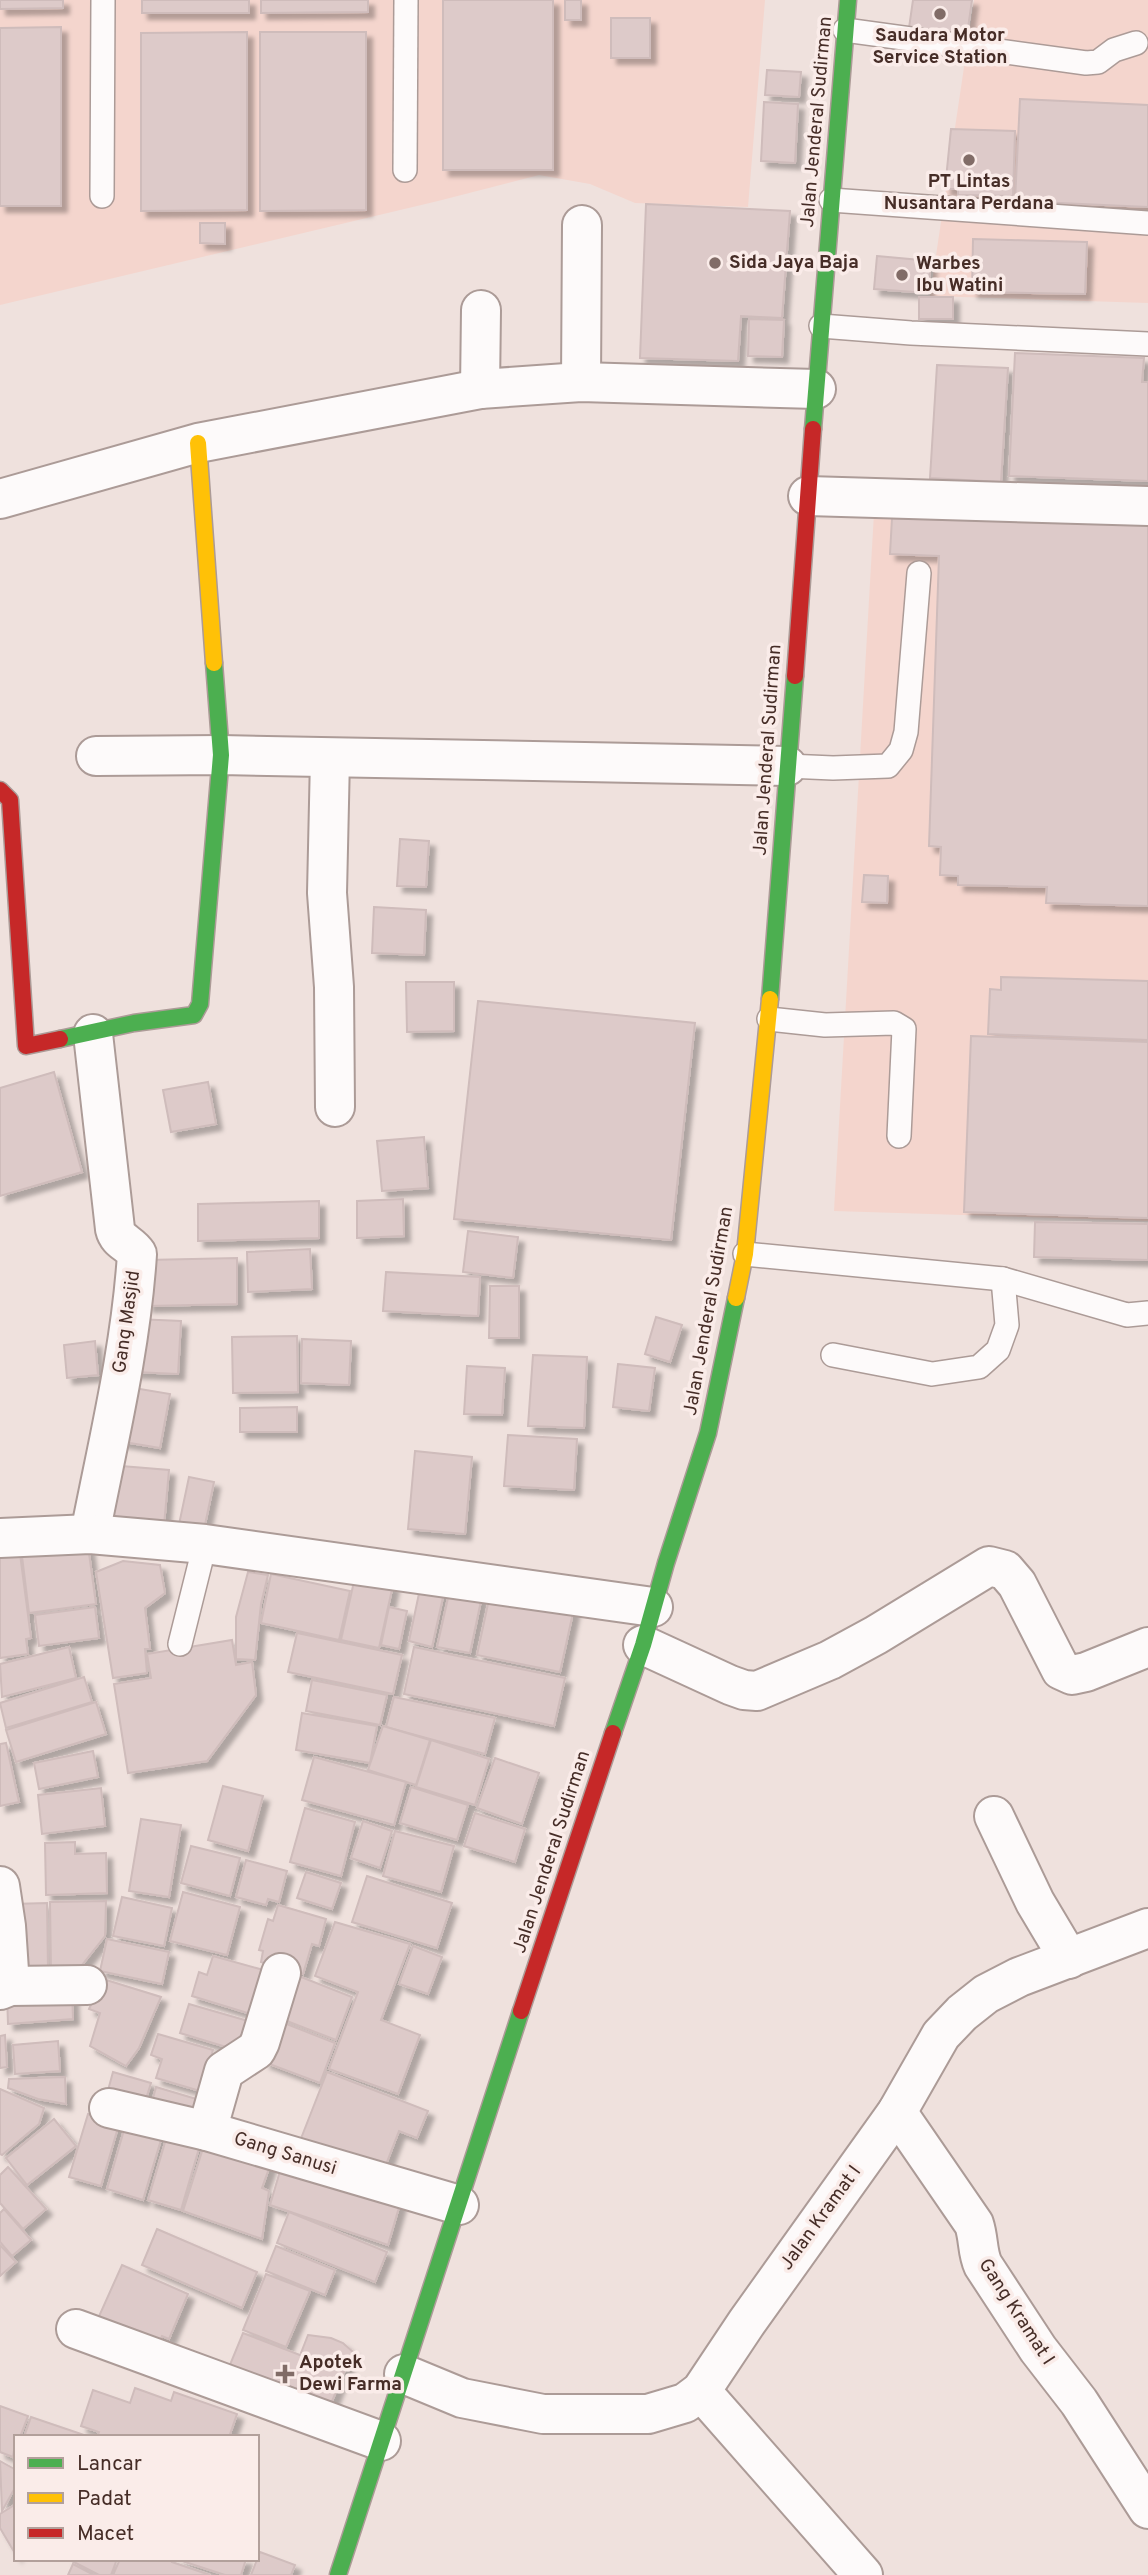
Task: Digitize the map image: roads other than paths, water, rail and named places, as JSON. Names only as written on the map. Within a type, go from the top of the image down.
[{"type":"main road","name":"Jalan Jenderal Sudirman","points":[[338,2575],[643,1645],[708,1433],[745,1254],[769,1019],[848,0]]},
{"type":"main road","points":[[0,790],[10,800],[26,1046],[93,1034],[134,1023],[188,1018],[194,1015],[200,1004],[221,755],[198,443]]},
{"type":"street","points":[[582,225],[582,382]]},
{"type":"street","points":[[480,389],[481,310]]},
{"type":"street","points":[[0,499],[198,443],[480,389],[582,382],[816,389]]},
{"type":"street","points":[[808,495],[1148,506]]},
{"type":"street","points":[[96,756],[221,755],[787,766]]},
{"type":"street","points":[[330,758],[327,892],[334,987],[335,1107]]},
{"type":"street","name":"Gang Masjid","points":[[90,1534],[116,1402],[135,1282],[136,1254],[129,1245],[120,1241],[115,1228],[93,1034]]},
{"type":"street","points":[[0,1538],[90,1534],[205,1544],[653,1606]]},
{"type":"street","points":[[643,1645],[730,1685],[757,1692],[830,1660],[989,1566],[1005,1570],[1017,1584],[1061,1670],[1072,1675],[1086,1672],[1148,1647]]},
{"type":"street","points":[[995,1816],[1035,1902],[1069,1959]]},
{"type":"street","points":[[0,1886],[6,1926],[5,1988],[87,1985]]},
{"type":"street","name":"Jalan Kramat I","points":[[701,2391],[754,2311],[897,2112],[941,2035],[962,2013],[986,1994],[1019,1977],[1069,1959],[1145,1938]]},
{"type":"street","points":[[207,2131],[223,2071],[256,2050],[281,1973]]},
{"type":"street","name":"Gang Sanusi","points":[[109,2108],[207,2131],[459,2204]]},
{"type":"street","name":"Gang Kramat I","points":[[897,2112],[974,2224],[979,2239],[977,2253],[983,2265],[1038,2349],[1079,2402],[1148,2509]]},
{"type":"street","points":[[76,2329],[381,2441]]},
{"type":"street","points":[[404,2374],[462,2398],[543,2414],[648,2414],[685,2403],[701,2391],[863,2575]]},
{"type":"lane","points":[[102,196],[103,0]]},
{"type":"lane","points":[[405,170],[406,0]]},
{"type":"lane","points":[[845,30],[1086,63],[1098,62],[1114,50],[1136,43]]},
{"type":"lane","points":[[831,200],[1148,223]]},
{"type":"lane","points":[[821,326],[1148,344]]},
{"type":"lane","points":[[787,766],[888,766],[901,750],[906,732],[919,573]]},
{"type":"lane","points":[[769,1019],[825,1025],[894,1023],[904,1029],[899,1136]]},
{"type":"lane","points":[[745,1254],[1003,1279],[1127,1315],[1148,1313]]},
{"type":"lane","points":[[833,1355],[932,1374],[979,1367],[998,1350],[1007,1325],[1003,1279]]},
{"type":"lane","points":[[180,1644],[205,1544]]},
{"type":"place","name":"Saudara Motor Service Station","points":[[940,14]]},
{"type":"place","name":"PT Lintas Nusantara Perdana","points":[[969,160]]},
{"type":"place","name":"Sida Jaya Baja","points":[[715,263]]},
{"type":"place","name":"Warbes Ibu Watini","points":[[902,275]]},
{"type":"place","name":"Apotek Dewi Farma","points":[[285,2374]]}]
